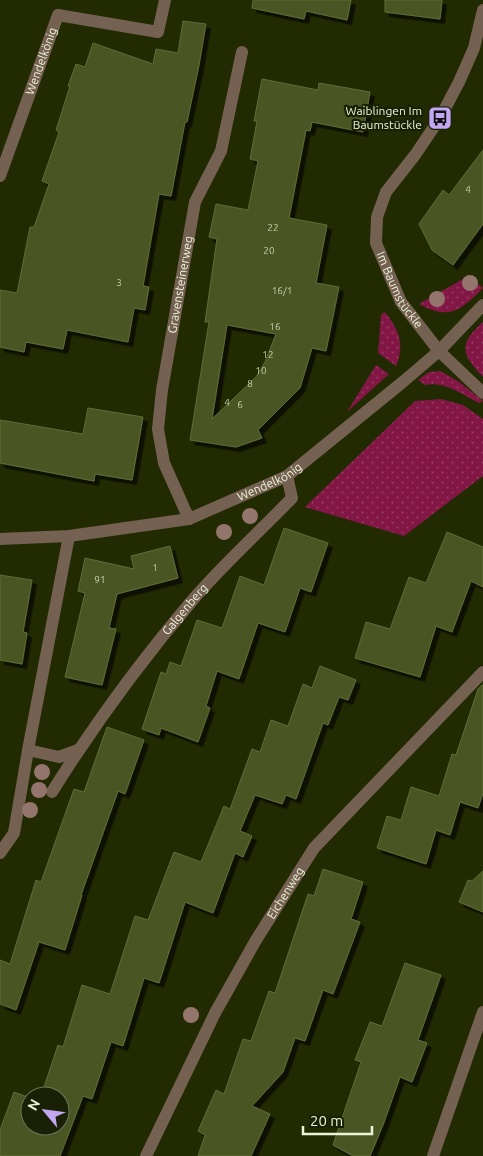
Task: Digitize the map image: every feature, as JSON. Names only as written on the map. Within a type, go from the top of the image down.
[{"type":"street","name":"Wendelkönig","points":[[0,176],[58,15],[158,32],[165,0]]},
{"type":"street","name":"Im Baumstückle","points":[[483,10],[474,48],[460,82],[440,118],[415,155],[386,192],[377,217],[376,243],[401,302],[439,351],[483,393]]},
{"type":"street","name":"Gravensteinerweg","points":[[189,518],[164,463],[158,429],[162,390],[195,202],[221,151],[242,52]]},
{"type":"street","name":"Wendelkönig","points":[[0,539],[69,536],[189,518],[287,476],[439,351],[483,305]]},
{"type":"street","name":"Galgenberg","points":[[52,792],[78,750],[138,665],[197,595],[292,498],[287,476]]},
{"type":"street","points":[[0,853],[14,832],[69,536]]},
{"type":"street","name":"Eichenweg","points":[[146,1156],[215,1013],[256,940],[314,848],[483,672]]},
{"type":"street","points":[[28,750],[59,757],[78,750]]},
{"type":"street","points":[[433,1156],[483,1012]]},
{"type":"shaded area","points":[[468,276],[483,288],[468,302],[454,311],[439,312],[419,304]]},
{"type":"shaded area","points":[[385,312],[394,325],[399,338],[400,351],[396,366],[378,353],[381,315]]},
{"type":"shaded area","points":[[483,322],[483,377],[470,362],[465,349],[469,337]]},
{"type":"shaded area","points":[[376,365],[389,374],[347,412]]},
{"type":"shaded area","points":[[440,371],[458,381],[483,401],[479,403],[446,387],[432,384],[425,385],[418,380],[429,372]]},
{"type":"shaded area","points":[[441,399],[463,405],[483,419],[483,476],[404,536],[305,507],[415,401]]},
{"type":"building","points":[[253,0],[351,0],[347,20],[306,11],[304,19],[252,8]]},
{"type":"building","points":[[385,0],[442,0],[440,19],[385,12]]},
{"type":"building","points":[[183,21],[206,24],[199,65],[187,122],[185,122],[171,196],[159,194],[143,286],[149,287],[145,310],[134,308],[128,342],[67,330],[63,349],[26,342],[24,352],[0,347],[0,290],[17,293],[30,227],[34,227],[49,184],[42,181],[59,132],[56,130],[76,64],[85,67],[93,43],[153,64],[156,49],[178,53]]},
{"type":"building","points":[[262,79],[318,90],[319,83],[370,92],[363,132],[312,122],[310,131],[306,130],[289,218],[327,225],[316,283],[339,287],[326,351],[312,348],[300,388],[258,430],[262,438],[236,447],[190,440],[209,322],[205,322],[217,239],[209,237],[216,204],[248,210],[258,161],[250,159],[257,121],[254,121]],"holes":[[[227,325],[276,334],[265,362],[256,377],[212,419]]]},
{"type":"building","points":[[483,150],[483,224],[453,265],[432,250],[419,224],[443,190],[449,195]]},
{"type":"building","points":[[88,408],[143,417],[132,480],[95,474],[94,481],[0,463],[0,420],[83,434]]},
{"type":"building","points":[[284,528],[328,543],[311,592],[300,588],[285,632],[258,623],[239,679],[217,671],[206,706],[210,708],[198,742],[161,728],[159,735],[142,729],[161,672],[166,674],[170,662],[181,666],[197,620],[222,628],[240,576],[264,585]]},
{"type":"building","points":[[447,532],[483,547],[483,587],[471,581],[452,632],[436,626],[420,677],[355,658],[366,622],[390,629],[409,577],[426,583]]},
{"type":"building","points":[[170,546],[178,578],[117,594],[109,628],[116,629],[102,685],[65,677],[85,593],[78,591],[85,558],[134,569],[131,556]]},
{"type":"building","points":[[0,575],[32,580],[23,632],[27,633],[22,664],[0,660]]},
{"type":"building","points":[[320,666],[356,680],[348,700],[339,697],[328,725],[323,723],[296,799],[286,795],[282,804],[255,795],[240,831],[252,836],[243,857],[235,853],[213,913],[185,902],[159,983],[144,978],[123,1046],[111,1042],[92,1099],[83,1096],[70,1130],[70,1086],[44,1086],[58,1045],[63,1047],[82,985],[110,994],[135,916],[148,920],[174,852],[201,862],[224,806],[230,809],[252,749],[260,752],[271,720],[288,726],[303,684],[312,688]]},
{"type":"building","points":[[482,685],[483,793],[478,808],[460,802],[450,835],[436,830],[426,864],[377,848],[387,816],[401,820],[411,787],[439,796],[452,754],[456,755],[478,689]]},
{"type":"building","points":[[107,727],[144,740],[125,794],[118,791],[81,895],[65,950],[39,942],[16,1010],[0,1004],[0,960],[10,964],[36,880],[41,882],[74,789],[84,792]]},
{"type":"building","points":[[323,869],[363,882],[351,919],[360,922],[333,994],[323,990],[305,1041],[295,1038],[283,1072],[252,1106],[270,1114],[251,1156],[198,1156],[205,1135],[198,1131],[216,1090],[224,1094],[243,1039],[251,1041],[269,991],[275,993],[308,894],[314,896]]},
{"type":"building","points":[[483,871],[483,912],[459,902],[468,880],[472,881]]},
{"type":"building","points":[[405,963],[441,975],[418,1040],[427,1043],[412,1082],[400,1077],[370,1156],[353,1156],[333,1145],[361,1062],[355,1060],[370,1022],[382,1026]]},
{"type":"building","points":[[14,1092],[20,1094],[20,1136],[68,1136],[60,1156],[0,1156],[0,1130]]},
{"type":"place","name":"Waiblingen Im Baumstückle","points":[[440,118]]}]
